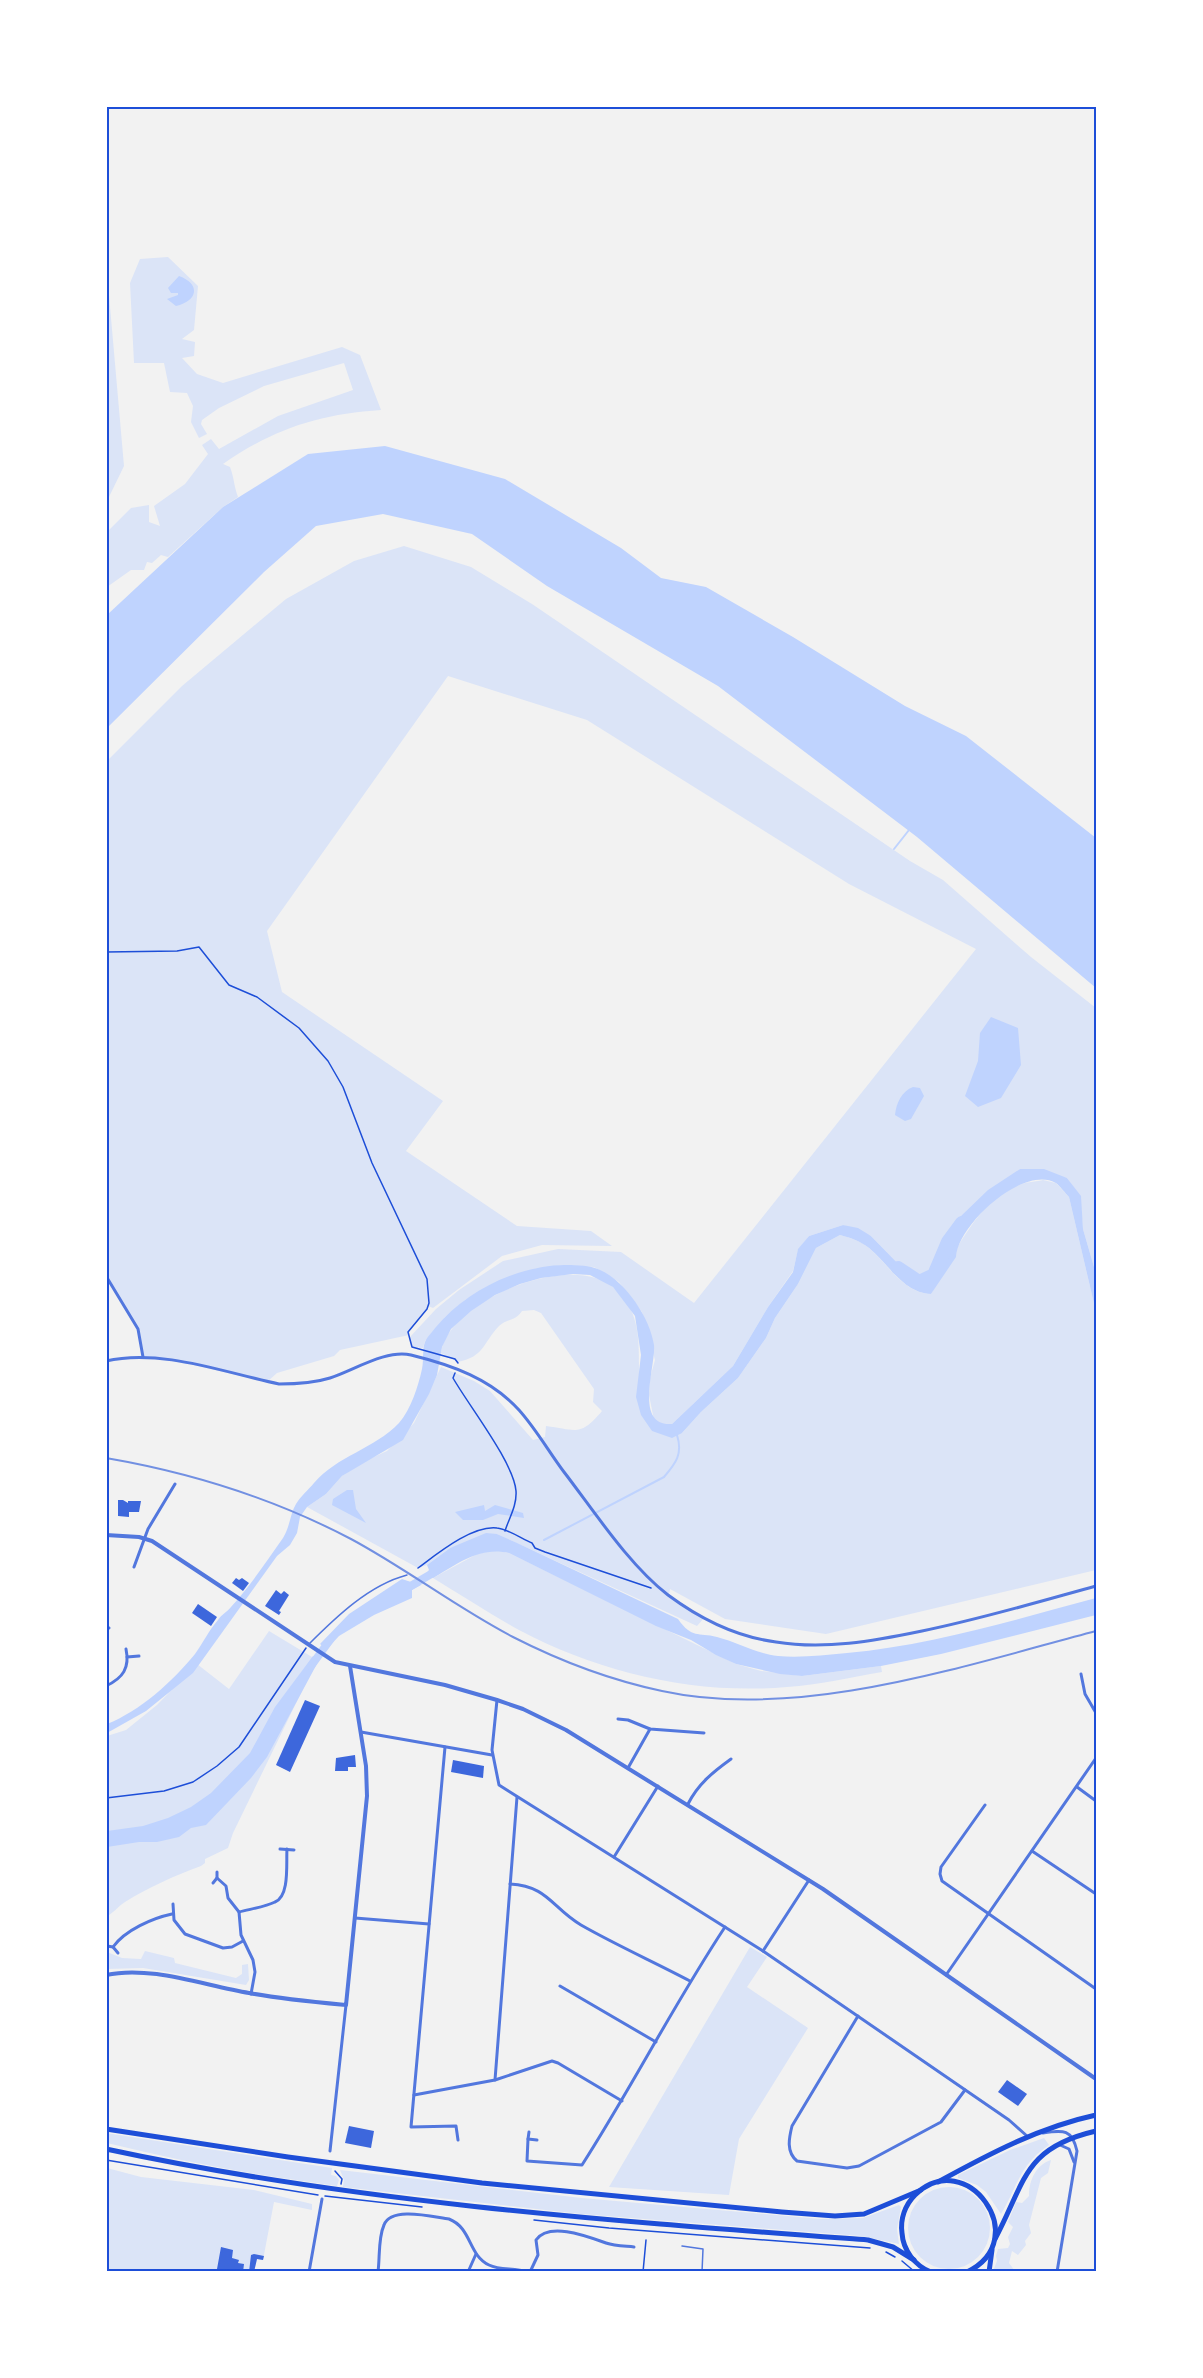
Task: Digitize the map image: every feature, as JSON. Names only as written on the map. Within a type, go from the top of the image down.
[{"type":"main road","points":[[106,2129],[336,2164],[550,2191],[835,2216],[874,2211],[936,2183],[1029,2136],[1096,2115]]},
{"type":"main road","points":[[967,2271],[981,2263],[994,2242],[1024,2175],[1043,2153],[1073,2137],[1096,2131]]},
{"type":"main road","points":[[106,2149],[194,2168],[340,2194],[577,2217],[868,2240],[893,2247],[928,2271]]},
{"type":"main road","points":[[936,2183],[950,2181],[964,2184],[977,2191],[987,2201],[996,2227],[989,2271]]},
{"type":"main road","points":[[914,2260],[906,2248],[902,2235],[902,2220],[907,2206],[921,2190]]},
{"type":"street","points":[[106,1276],[138,1329],[143,1357]]},
{"type":"street","points":[[106,1361],[143,1357],[172,1360],[279,1384],[328,1378],[395,1354],[422,1358],[483,1380],[520,1411],[637,1565],[668,1595],[719,1626],[776,1642],[825,1645],[874,1641],[973,1621],[1096,1586]]},
{"type":"street","points":[[134,1567],[148,1529],[175,1484]]},
{"type":"street","points":[[106,1535],[146,1539],[169,1551],[308,1645],[350,1666],[428,1682],[498,1700],[523,1709],[566,1730],[809,1880],[1096,2079]]},
{"type":"street","points":[[106,1686],[123,1675],[127,1657],[126,1649]]},
{"type":"street","points":[[127,1657],[139,1656]]},
{"type":"street","points":[[330,2151],[367,1796],[366,1766],[350,1666]]},
{"type":"street","points":[[1081,1674],[1085,1694],[1096,1713]]},
{"type":"street","points":[[498,1700],[492,1755],[499,1785],[764,1951],[1029,2136],[1061,2131],[1073,2137],[1077,2154],[1057,2271]]},
{"type":"street","points":[[618,1719],[628,1720],[650,1729],[704,1733]]},
{"type":"street","points":[[628,1768],[650,1729]]},
{"type":"street","points":[[360,1732],[492,1755]]},
{"type":"street","points":[[445,1747],[411,2127],[456,2126],[458,2140]]},
{"type":"street","points":[[946,1975],[1096,1758]]},
{"type":"street","points":[[688,1804],[706,1778],[731,1759]]},
{"type":"street","points":[[614,1857],[658,1786]]},
{"type":"street","points":[[1077,1787],[1096,1801]]},
{"type":"street","points":[[495,2080],[518,1797]]},
{"type":"street","points":[[985,1805],[941,1867],[940,1874],[944,1884],[1096,1989]]},
{"type":"street","points":[[280,1849],[294,1850]]},
{"type":"street","points":[[239,1912],[275,1902],[282,1896],[286,1888],[287,1849]]},
{"type":"street","points":[[1032,1851],[1096,1894]]},
{"type":"street","points":[[213,1883],[217,1878],[217,1872]]},
{"type":"street","points":[[217,1878],[226,1886],[228,1899],[239,1912],[240,1931],[255,1966],[251,1994]]},
{"type":"street","points":[[764,1951],[809,1880]]},
{"type":"street","points":[[510,1884],[525,1885],[536,1889],[582,1925],[690,1980]]},
{"type":"street","points":[[173,1904],[172,1914],[176,1925],[185,1934],[219,1947],[228,1948],[243,1941]]},
{"type":"street","points":[[113,1947],[122,1937],[158,1917],[172,1914]]},
{"type":"street","points":[[355,1918],[429,1924]]},
{"type":"street","points":[[529,2132],[527,2161],[582,2165],[622,2101],[690,1980],[726,1927]]},
{"type":"street","points":[[107,1946],[113,1947],[118,1953]]},
{"type":"street","points":[[106,1975],[123,1972],[150,1974],[251,1994],[346,2005]]},
{"type":"street","points":[[560,1986],[656,2042]]},
{"type":"street","points":[[858,2016],[792,2126],[790,2152],[797,2161],[847,2168],[859,2166],[941,2122],[965,2090]]},
{"type":"street","points":[[414,2095],[495,2080],[552,2061],[622,2101]]},
{"type":"street","points":[[528,2139],[537,2140]]},
{"type":"street","points":[[1058,2144],[1069,2150],[1075,2163]]},
{"type":"street","points":[[309,2271],[322,2199]]},
{"type":"street","points":[[378,2271],[383,2226],[395,2214],[456,2221],[462,2226],[477,2254],[489,2265],[528,2271],[536,2263],[538,2255],[536,2240],[540,2234],[546,2232],[578,2233],[608,2243],[634,2247]]},
{"type":"street","points":[[468,2271],[477,2254]]},
{"type":"lane","points":[[308,1645],[343,1610],[393,1579],[407,1575]]},
{"type":"lane","points":[[682,2246],[703,2249],[702,2271]]},
{"type":"path","points":[[106,952],[177,951],[199,947],[229,985],[257,997],[299,1028],[328,1061],[343,1087],[372,1163],[427,1279],[429,1303],[427,1309],[408,1332],[412,1347],[447,1356],[458,1362]]},
{"type":"path","points":[[453,1378],[509,1467],[516,1491],[514,1509],[505,1531]]},
{"type":"path","points":[[418,1568],[452,1544],[477,1531],[497,1528],[532,1543],[535,1548],[545,1552],[651,1588]]},
{"type":"path","points":[[106,1798],[164,1791],[193,1782],[217,1766],[239,1747],[308,1645]]},
{"type":"path","points":[[106,2160],[316,2194],[340,2194],[342,2179],[335,2172],[336,2164]]},
{"type":"path","points":[[643,2271],[646,2240]]},
{"type":"shaded area","points":[[168,257],[198,286],[194,330],[182,339],[195,342],[194,356],[182,358],[197,374],[223,383],[342,347],[360,355],[381,410],[338,415],[298,425],[260,441],[223,464],[230,467],[238,497],[223,507],[168,557],[161,555],[152,563],[147,562],[144,570],[131,570],[107,587],[107,532],[131,508],[149,505],[149,522],[160,526],[154,506],[185,484],[208,454],[202,445],[211,439],[219,449],[278,416],[353,390],[344,363],[264,386],[219,408],[202,420],[201,424],[207,434],[199,438],[191,422],[193,406],[187,393],[170,392],[164,363],[134,363],[130,283],[140,259]]},
{"type":"shaded area","points":[[106,261],[124,466],[107,501],[106,501]]},
{"type":"shaded area","points":[[404,546],[471,567],[532,604],[910,861],[943,880],[1031,957],[1096,1008],[1096,1274],[1083,1229],[1080,1196],[1067,1178],[1020,1169],[946,1250],[934,1272],[924,1281],[913,1279],[871,1236],[843,1225],[809,1236],[798,1250],[793,1271],[768,1307],[733,1366],[672,1424],[662,1425],[654,1420],[649,1395],[650,1378],[655,1360],[642,1312],[619,1282],[594,1267],[564,1265],[534,1269],[488,1287],[465,1300],[445,1317],[425,1341],[423,1348],[412,1347],[409,1338],[436,1309],[459,1290],[503,1261],[558,1249],[621,1252],[694,1303],[976,949],[849,884],[587,720],[448,676],[267,931],[282,992],[443,1101],[406,1151],[517,1226],[591,1231],[612,1246],[542,1245],[502,1256],[433,1308],[428,1306],[408,1332],[409,1335],[340,1350],[334,1356],[277,1373],[267,1382],[172,1360],[143,1357],[138,1329],[107,1276],[107,761],[182,686],[286,599],[354,561]]},
{"type":"shaded area","points":[[1043,1180],[1056,1183],[1069,1197],[1096,1312],[1096,1570],[826,1634],[725,1619],[670,1589],[669,1595],[704,1618],[697,1626],[497,1534],[450,1548],[427,1565],[418,1568],[307,1507],[326,1494],[342,1476],[365,1461],[387,1451],[414,1423],[441,1367],[474,1381],[490,1391],[533,1440],[545,1437],[546,1426],[577,1430],[595,1419],[602,1411],[593,1402],[594,1389],[541,1313],[534,1310],[522,1311],[517,1317],[499,1326],[478,1353],[467,1359],[458,1362],[441,1353],[449,1333],[465,1315],[487,1299],[514,1287],[542,1278],[569,1275],[594,1277],[613,1287],[628,1304],[636,1324],[642,1391],[652,1431],[682,1433],[738,1378],[766,1338],[775,1318],[798,1284],[816,1248],[840,1235],[856,1240],[877,1255],[904,1284],[912,1289],[931,1294],[966,1233],[989,1204],[1016,1186]]},
{"type":"shaded area","points":[[496,1550],[509,1553],[736,1664],[761,1671],[802,1676],[881,1666],[882,1672],[811,1685],[752,1689],[683,1684],[615,1669],[550,1645],[519,1630],[433,1578],[477,1554]]},
{"type":"shaded area","points":[[269,1631],[317,1660],[233,1833],[228,1848],[205,1859],[205,1863],[201,1866],[162,1882],[134,1897],[107,1916],[107,1736],[126,1730],[157,1705],[197,1664],[229,1689]]},
{"type":"shaded area","points":[[750,1947],[767,1957],[747,1987],[808,2028],[739,2139],[729,2195],[609,2187]]},
{"type":"shaded area","points":[[145,1951],[174,1958],[175,1963],[236,1978],[242,1974],[242,1965],[248,1964],[249,1980],[246,1985],[143,1968],[107,1969],[107,1952],[122,1958],[141,1959]]},
{"type":"shaded area","points":[[106,2133],[332,2168],[331,2175],[336,2176],[339,2180],[337,2186],[193,2162],[107,2143]]},
{"type":"shaded area","points":[[1044,2138],[1049,2145],[1025,2168],[1001,2214],[986,2192],[977,2185],[958,2178],[958,2175],[1010,2150]]},
{"type":"shaded area","points":[[1051,2160],[1048,2173],[1041,2178],[1029,2225],[1031,2233],[1025,2241],[1026,2245],[1018,2255],[1012,2251],[1009,2263],[1015,2271],[993,2271],[998,2249],[1008,2248],[1010,2244],[1008,2237],[1013,2227],[1008,2222],[1016,2202],[1022,2203],[1029,2196],[1030,2184],[1037,2169]]},
{"type":"shaded area","points":[[107,2168],[141,2177],[254,2190],[312,2204],[312,2210],[274,2202],[263,2260],[257,2259],[254,2271],[107,2272]]},
{"type":"shaded area","points":[[340,2170],[582,2198],[821,2219],[863,2218],[899,2205],[901,2207],[897,2229],[899,2244],[861,2236],[581,2214],[343,2187],[344,2180]]},
{"type":"shaded area","points":[[941,2187],[957,2187],[972,2194],[983,2205],[990,2220],[987,2244],[978,2257],[957,2269],[941,2269],[926,2262],[915,2251],[908,2236],[908,2220],[915,2205],[926,2194]]},
{"type":"water","points":[[179,276],[191,283],[194,292],[189,300],[176,306],[167,299],[178,293],[171,293],[168,288]]},
{"type":"water","points":[[385,446],[505,479],[621,548],[661,578],[706,587],[905,706],[966,736],[1096,838],[1096,988],[917,837],[718,686],[547,586],[472,534],[383,514],[316,526],[264,572],[107,728],[107,615],[223,507],[308,454]]},
{"type":"water","points":[[991,1017],[1018,1028],[1021,1065],[1001,1098],[978,1107],[965,1096],[978,1061],[980,1033]]},
{"type":"water","points":[[913,1087],[920,1088],[924,1096],[911,1119],[905,1121],[895,1115],[898,1102],[903,1094]]},
{"type":"water","points":[[1020,1169],[1044,1169],[1067,1178],[1081,1196],[1083,1229],[1096,1274],[1096,1312],[1069,1197],[1056,1183],[1042,1179],[1027,1182],[994,1201],[967,1230],[959,1244],[956,1257],[931,1294],[912,1289],[869,1248],[840,1235],[816,1248],[798,1284],[775,1318],[766,1338],[738,1378],[682,1433],[672,1438],[652,1431],[641,1415],[636,1397],[641,1355],[635,1316],[613,1287],[590,1275],[573,1274],[541,1278],[495,1295],[471,1311],[451,1329],[442,1347],[437,1375],[429,1394],[403,1440],[342,1476],[326,1494],[307,1507],[300,1517],[297,1533],[290,1545],[277,1556],[193,1673],[146,1711],[107,1733],[107,1724],[131,1712],[155,1695],[195,1654],[215,1624],[245,1591],[277,1547],[285,1534],[296,1504],[314,1483],[333,1466],[378,1440],[399,1423],[416,1390],[426,1340],[448,1314],[477,1292],[510,1276],[546,1266],[584,1266],[605,1273],[634,1299],[647,1322],[654,1345],[649,1393],[650,1406],[653,1416],[660,1422],[672,1424],[733,1366],[768,1307],[793,1272],[798,1249],[809,1236],[843,1225],[858,1228],[871,1236],[913,1279],[924,1281],[934,1272],[960,1217],[988,1190]]},
{"type":"water","points":[[347,1490],[353,1490],[356,1509],[366,1523],[332,1505],[333,1499]]},
{"type":"water","points":[[484,1505],[485,1511],[495,1505],[523,1513],[524,1518],[498,1514],[483,1520],[463,1520],[455,1512]]},
{"type":"water","points":[[486,1533],[497,1534],[515,1542],[678,1619],[691,1632],[717,1637],[762,1653],[778,1656],[830,1655],[910,1644],[973,1631],[1096,1598],[1096,1615],[941,1654],[881,1666],[802,1676],[780,1674],[736,1664],[509,1553],[498,1551],[479,1554],[433,1578],[426,1574],[429,1570],[427,1565],[450,1548]]},
{"type":"water","points":[[402,1579],[411,1582],[415,1580],[421,1585],[412,1590],[412,1598],[374,1615],[339,1636],[327,1649],[320,1644],[349,1614]]},
{"type":"water","points":[[313,1656],[319,1660],[267,1757],[251,1778],[206,1825],[191,1828],[179,1837],[157,1842],[107,1847],[107,1831],[143,1826],[168,1818],[191,1807],[211,1793],[250,1753],[275,1707]]},
{"type":"building","points":[[118,1500],[128,1503],[128,1501],[141,1501],[139,1512],[129,1512],[129,1517],[118,1516]]},
{"type":"building","points":[[236,1578],[239,1580],[242,1578],[249,1583],[243,1591],[232,1583]]},
{"type":"building","points":[[276,1590],[281,1594],[284,1591],[289,1595],[279,1615],[265,1606]]},
{"type":"building","points":[[198,1604],[217,1617],[211,1626],[192,1613]]},
{"type":"building","points":[[305,1700],[320,1706],[290,1772],[276,1765]]},
{"type":"building","points":[[355,1755],[356,1767],[348,1767],[348,1771],[335,1771],[336,1758]]},
{"type":"building","points":[[453,1760],[484,1766],[483,1778],[451,1772]]},
{"type":"building","points":[[1007,2080],[1027,2094],[1018,2106],[998,2092]]},
{"type":"building","points":[[349,2126],[374,2131],[371,2148],[345,2143]]},
{"type":"building","points":[[221,2247],[233,2250],[232,2258],[244,2264],[243,2272],[227,2272],[217,2269]]},
{"type":"building","points":[[251,2255],[264,2256],[263,2260],[257,2259],[254,2272],[249,2272]]},
{"type":"waterway","points":[[894,849],[909,830]]},
{"type":"waterway","points":[[898,1268],[919,1282],[934,1275],[948,1242],[962,1223]]},
{"type":"waterway","points":[[544,1540],[664,1477],[679,1453],[677,1435]]},
{"type":"waterway","points":[[409,1587],[438,1570]]},
{"type":"waterway","points":[[311,1666],[330,1640]]},
{"type":"railway","points":[[106,1458],[201,1479],[292,1511],[351,1539],[492,1626],[531,1646],[604,1675],[662,1691],[715,1698],[769,1699],[824,1694],[936,1673],[1096,1631]]}]
